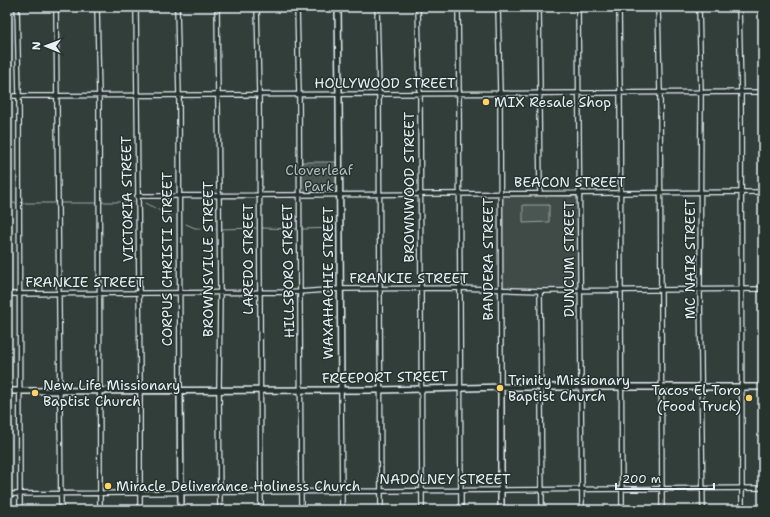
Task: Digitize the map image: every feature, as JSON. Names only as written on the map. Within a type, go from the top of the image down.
[{"type":"main road","name":"WAXAHACHIE STREET","points":[[338,7],[340,94],[339,194],[341,390]]},
{"type":"main road","name":"FREEPORT STREET","points":[[7,391],[380,390],[507,387],[763,387]]},
{"type":"main road","name":"BANDERA STREET","points":[[500,388],[501,510]]},
{"type":"main road","name":"CORPUS CHRISTI STREET","points":[[180,390],[181,510]]},
{"type":"street","points":[[17,7],[19,96],[20,510]]},
{"type":"street","points":[[56,7],[61,510]]},
{"type":"street","points":[[97,7],[99,96],[100,510]]},
{"type":"street","name":"VICTORIA STREET","points":[[136,7],[140,293],[140,510]]},
{"type":"street","name":"CORPUS CHRISTI STREET","points":[[177,7],[179,96],[180,390]]},
{"type":"street","name":"BROWNSVILLE STREET","points":[[217,7],[219,95],[220,510]]},
{"type":"street","name":"LAREDO STREET","points":[[257,7],[259,95],[261,510]]},
{"type":"street","name":"HILLSBORO STREET","points":[[297,7],[301,390],[300,510]]},
{"type":"street","points":[[378,7],[381,510]]},
{"type":"street","name":"BROWNWOOD STREET","points":[[418,7],[420,94],[419,194],[422,510]]},
{"type":"street","points":[[458,7],[461,510]]},
{"type":"street","name":"BANDERA STREET","points":[[498,7],[500,93],[500,388]]},
{"type":"street","points":[[539,7],[540,193]]},
{"type":"street","name":"DUNCUM STREET","points":[[578,7],[580,93],[582,510]]},
{"type":"street","points":[[619,7],[622,510]]},
{"type":"street","points":[[658,7],[660,92],[662,510]]},
{"type":"street","name":"MC NAIR STREET","points":[[699,7],[701,92],[700,290],[703,510]]},
{"type":"street","points":[[739,7],[741,92],[740,192],[742,510]]},
{"type":"street","name":"HOLLYWOOD STREET","points":[[7,96],[763,92]]},
{"type":"street","name":"BEACON STREET","points":[[138,196],[763,192]]},
{"type":"street","name":"FRANKIE STREET","points":[[7,294],[299,292],[340,289],[459,288],[540,291],[763,289]]},
{"type":"street","points":[[540,291],[542,510]]},
{"type":"street","name":"WAXAHACHIE STREET","points":[[341,390],[342,510]]},
{"type":"street","name":"NADOLNEY STREET","points":[[7,494],[100,492],[763,488]]},
{"type":"shaded area","points":[[578,195],[579,289],[502,289],[501,196]]},
{"type":"green space","name":"Cloverleaf Park","points":[[300,162],[338,162],[337,194],[302,194]]},
{"type":"green space","points":[[523,205],[549,205],[549,222],[523,223]]},
{"type":"waterway","points":[[101,202],[134,202]]},
{"type":"waterway","points":[[7,203],[16,203]]},
{"type":"waterway","points":[[22,203],[56,203]]},
{"type":"waterway","points":[[61,203],[96,203]]},
{"type":"waterway","points":[[145,203],[172,217]]},
{"type":"waterway","points":[[186,224],[195,228],[217,229]]},
{"type":"waterway","points":[[222,229],[256,228]]},
{"type":"waterway","points":[[262,228],[297,229]]},
{"type":"waterway","points":[[302,229],[337,228]]},
{"type":"place","name":"MIX Resale Shop","points":[[486,102]]},
{"type":"place","name":"Trinity Missionary Baptist Church","points":[[500,388]]},
{"type":"place","name":"New Life Missionary Baptist Church","points":[[35,393]]},
{"type":"place","name":"Tacos El Toro (Food Truck)","points":[[749,398]]},
{"type":"place","name":"Miracle Deliverance Holiness Church","points":[[108,486]]}]
